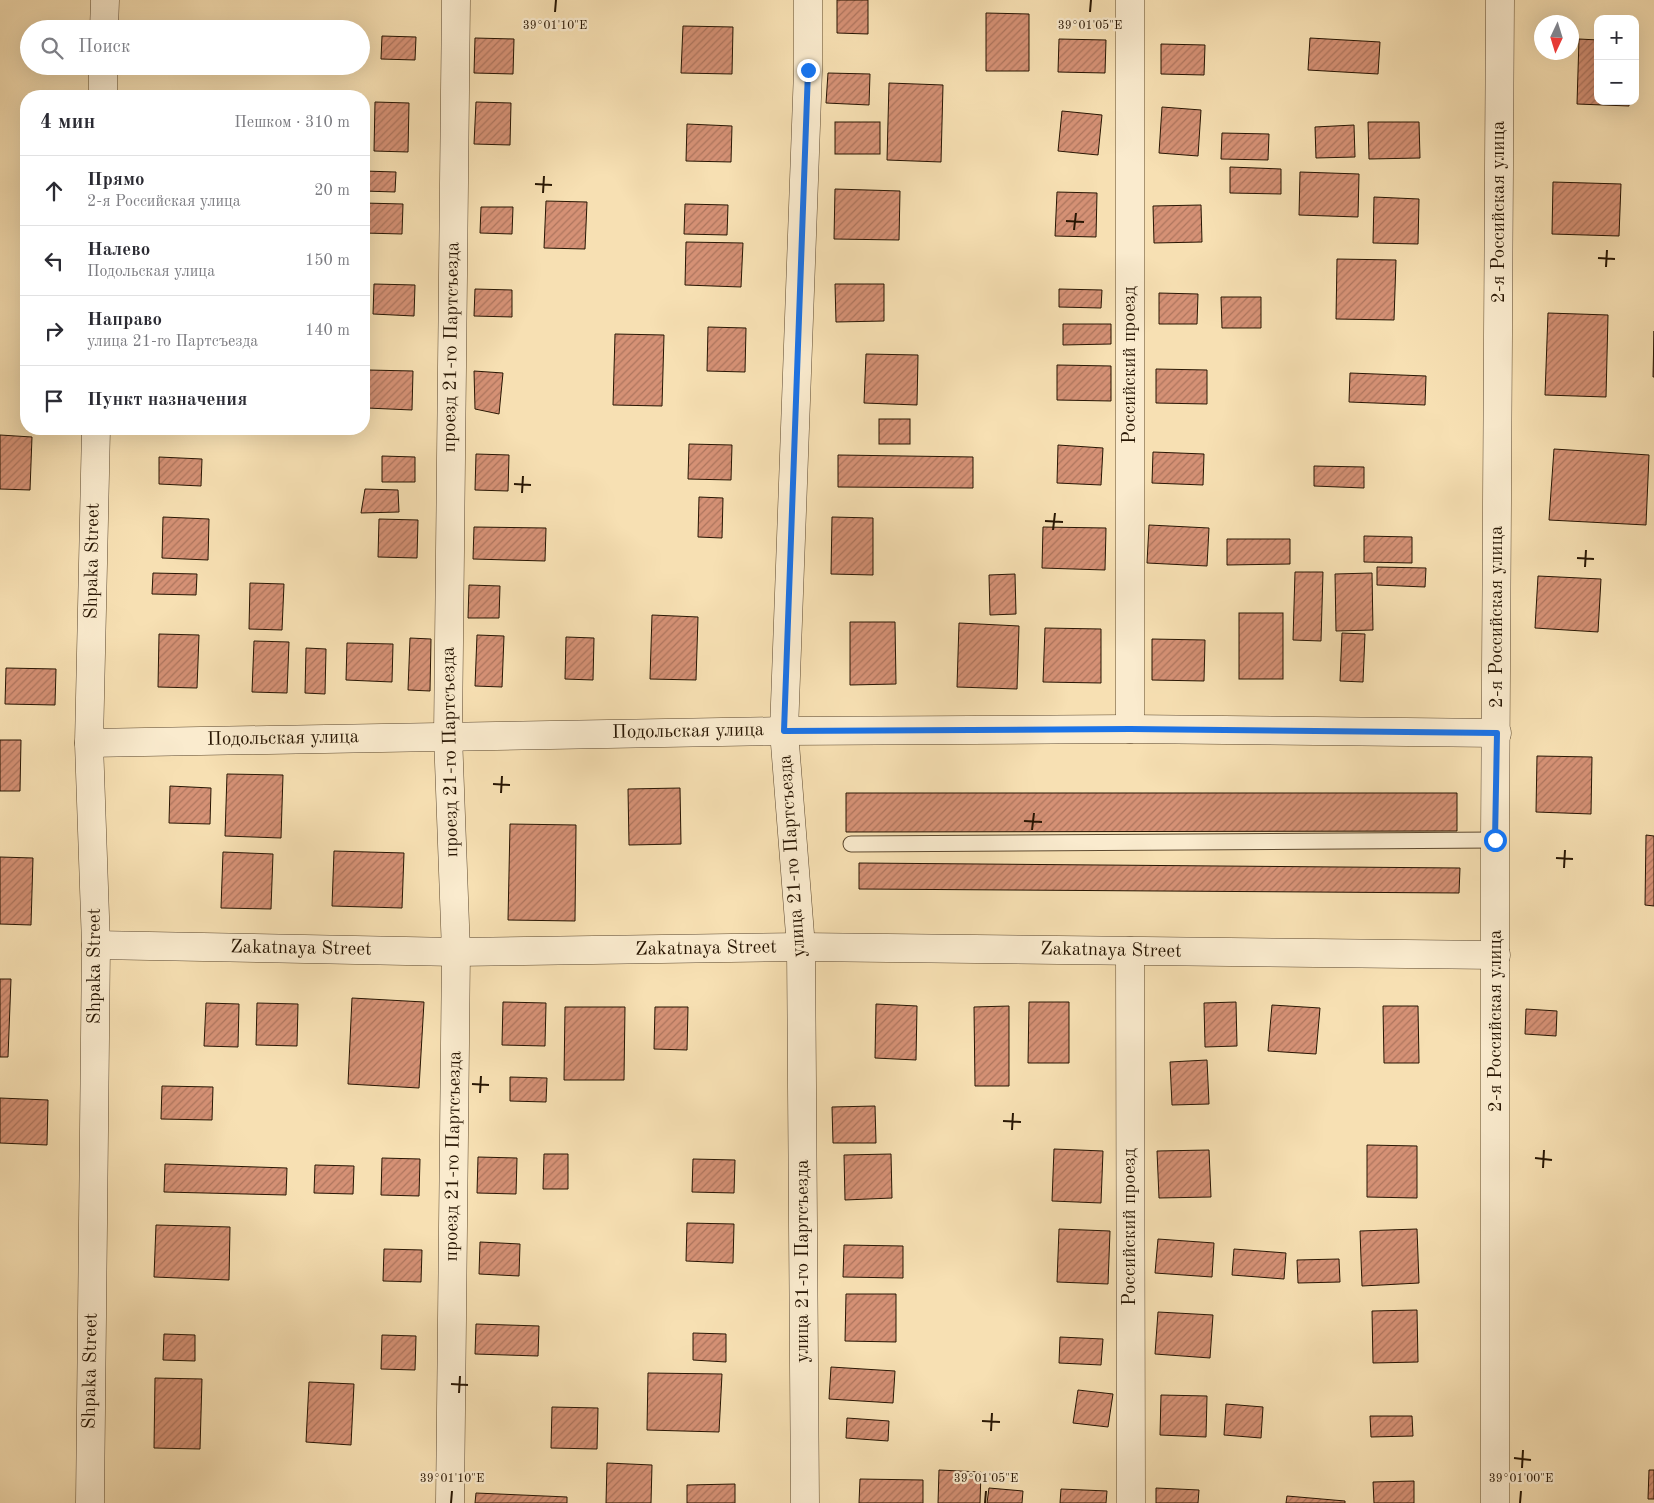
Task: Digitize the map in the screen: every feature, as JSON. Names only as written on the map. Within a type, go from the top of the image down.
[{"type":"street","points":[[104,20],[105,0]]},
{"type":"street","name":"проезд 21-го Партсъезда","points":[[450,1503],[456,952],[448,735],[456,0]]},
{"type":"street","name":"улица 21-го Партсъезда","points":[[805,1503],[801,947],[784,731],[808,70],[808,0]]},
{"type":"street","name":"Российский проезд","points":[[1130,0],[1130,729]]},
{"type":"street","name":"2-я Российская улица","points":[[1495,1503],[1495,840],[1500,0]]},
{"type":"street","points":[[103,75],[103,90]]},
{"type":"street","name":"Shpaka Street","points":[[90,1503],[96,945],[89,743],[96,435]]},
{"type":"street","name":"Подольская улица","points":[[89,743],[448,735],[784,731],[1130,729],[1497,733]]},
{"type":"street","name":"Zakatnaya Street","points":[[96,945],[456,952],[801,947],[1496,955]]},
{"type":"street","name":"Российский проезд","points":[[1130,951],[1131,1503]]},
{"type":"lane","points":[[851,844],[1495,840]]},
{"type":"building","points":[[837,0],[868,0],[868,34],[837,33]]},
{"type":"building","points":[[986,13],[1029,14],[1029,71],[986,71]]},
{"type":"building","points":[[683,26],[733,27],[732,74],[681,73]]},
{"type":"building","points":[[382,36],[416,37],[415,60],[381,59]]},
{"type":"building","points":[[475,38],[514,39],[513,74],[474,73]]},
{"type":"building","points":[[1310,38],[1380,42],[1378,74],[1308,70]]},
{"type":"building","points":[[1059,39],[1106,40],[1105,73],[1058,72]]},
{"type":"building","points":[[1579,39],[1594,40],[1594,105],[1577,104]]},
{"type":"building","points":[[1161,44],[1205,45],[1204,75],[1161,74]]},
{"type":"building","points":[[828,73],[870,74],[869,105],[826,103]]},
{"type":"building","points":[[889,83],[943,85],[941,162],[887,160]]},
{"type":"building","points":[[375,102],[409,103],[408,152],[374,151]]},
{"type":"building","points":[[476,102],[511,103],[510,145],[474,144]]},
{"type":"building","points":[[1162,107],[1201,110],[1198,156],[1159,153]]},
{"type":"building","points":[[1062,111],[1102,115],[1098,155],[1058,151]]},
{"type":"building","points":[[835,122],[880,122],[880,154],[835,154]]},
{"type":"building","points":[[1368,122],[1419,122],[1420,158],[1369,159]]},
{"type":"building","points":[[687,124],[732,126],[731,162],[686,161]]},
{"type":"building","points":[[1354,125],[1355,157],[1316,158],[1315,127]]},
{"type":"building","points":[[1222,133],[1269,134],[1268,160],[1221,159]]},
{"type":"building","points":[[1230,167],[1281,169],[1281,194],[1230,193]]},
{"type":"building","points":[[370,171],[396,172],[395,192],[370,191]]},
{"type":"building","points":[[1300,172],[1359,174],[1358,217],[1299,215]]},
{"type":"building","points":[[1553,182],[1621,184],[1619,236],[1552,234]]},
{"type":"building","points":[[835,189],[900,191],[899,240],[834,239]]},
{"type":"building","points":[[1057,192],[1097,193],[1096,237],[1055,236]]},
{"type":"building","points":[[1374,197],[1419,199],[1418,244],[1373,243]]},
{"type":"building","points":[[546,201],[587,202],[585,249],[544,248]]},
{"type":"building","points":[[370,203],[403,204],[402,234],[370,233]]},
{"type":"building","points":[[685,204],[728,205],[727,235],[684,234]]},
{"type":"building","points":[[1201,205],[1202,242],[1154,243],[1153,206]]},
{"type":"building","points":[[481,207],[513,207],[512,234],[480,233]]},
{"type":"building","points":[[686,242],[743,243],[741,287],[685,285]]},
{"type":"building","points":[[1337,259],[1396,260],[1394,320],[1336,319]]},
{"type":"building","points":[[374,284],[415,285],[414,316],[373,314]]},
{"type":"building","points":[[835,284],[884,284],[884,321],[836,322]]},
{"type":"building","points":[[475,289],[512,290],[512,317],[474,316]]},
{"type":"building","points":[[1059,289],[1102,290],[1101,308],[1059,307]]},
{"type":"building","points":[[1159,293],[1198,294],[1197,324],[1159,324]]},
{"type":"building","points":[[1221,297],[1261,297],[1261,328],[1222,328]]},
{"type":"building","points":[[1548,313],[1608,315],[1606,397],[1545,395]]},
{"type":"building","points":[[1063,324],[1111,324],[1111,344],[1063,345]]},
{"type":"building","points":[[708,327],[746,328],[745,372],[707,371]]},
{"type":"building","points":[[1654,331],[1654,377],[1653,377]]},
{"type":"building","points":[[615,334],[664,335],[662,406],[613,405]]},
{"type":"building","points":[[866,354],[918,355],[917,405],[864,403]]},
{"type":"building","points":[[1057,365],[1111,366],[1111,401],[1057,400]]},
{"type":"building","points":[[1156,369],[1207,370],[1207,404],[1156,403]]},
{"type":"building","points":[[370,370],[413,371],[412,410],[370,408]]},
{"type":"building","points":[[474,371],[503,373],[499,414],[475,409]]},
{"type":"building","points":[[1350,373],[1426,376],[1425,405],[1349,402]]},
{"type":"building","points":[[879,419],[910,419],[910,444],[879,444]]},
{"type":"building","points":[[0,435],[32,437],[30,490],[0,489]]},
{"type":"building","points":[[689,444],[732,445],[731,480],[688,479]]},
{"type":"building","points":[[1058,445],[1103,448],[1101,485],[1057,483]]},
{"type":"building","points":[[1554,449],[1649,455],[1646,525],[1549,520]]},
{"type":"building","points":[[1153,452],[1204,454],[1203,485],[1152,483]]},
{"type":"building","points":[[476,454],[509,455],[508,491],[475,490]]},
{"type":"building","points":[[838,455],[973,457],[973,488],[838,487]]},
{"type":"building","points":[[382,456],[415,457],[415,482],[382,482]]},
{"type":"building","points":[[159,457],[202,459],[201,486],[159,484]]},
{"type":"building","points":[[1314,466],[1364,467],[1364,488],[1314,486]]},
{"type":"building","points":[[365,489],[398,490],[399,512],[361,513]]},
{"type":"building","points":[[699,497],[723,498],[722,538],[698,537]]},
{"type":"building","points":[[163,517],[209,519],[208,560],[162,558]]},
{"type":"building","points":[[832,517],[873,518],[873,575],[831,574]]},
{"type":"building","points":[[379,519],[418,520],[417,558],[378,557]]},
{"type":"building","points":[[1149,525],[1209,528],[1207,566],[1147,563]]},
{"type":"building","points":[[474,527],[546,528],[545,561],[473,559]]},
{"type":"building","points":[[1043,527],[1106,528],[1105,570],[1042,568]]},
{"type":"building","points":[[1364,536],[1412,537],[1412,563],[1364,562]]},
{"type":"building","points":[[1227,539],[1290,539],[1290,564],[1227,565]]},
{"type":"building","points":[[1377,567],[1426,568],[1425,587],[1377,585]]},
{"type":"building","points":[[1295,572],[1323,572],[1321,641],[1293,640]]},
{"type":"building","points":[[153,573],[197,574],[196,595],[152,594]]},
{"type":"building","points":[[1372,573],[1373,630],[1336,631],[1335,574]]},
{"type":"building","points":[[1015,574],[1016,614],[990,615],[989,575]]},
{"type":"building","points":[[1538,576],[1601,579],[1598,632],[1535,628]]},
{"type":"building","points":[[250,583],[284,584],[282,630],[249,629]]},
{"type":"building","points":[[469,585],[500,586],[499,618],[468,618]]},
{"type":"building","points":[[1239,613],[1283,613],[1283,679],[1239,679]]},
{"type":"building","points":[[652,615],[698,617],[696,680],[650,679]]},
{"type":"building","points":[[850,622],[895,622],[896,684],[850,685]]},
{"type":"building","points":[[959,623],[1019,626],[1017,689],[957,687]]},
{"type":"building","points":[[1045,628],[1101,629],[1101,683],[1043,682]]},
{"type":"building","points":[[1342,633],[1365,634],[1363,682],[1340,681]]},
{"type":"building","points":[[159,634],[199,635],[197,688],[158,687]]},
{"type":"building","points":[[477,635],[504,636],[502,687],[475,686]]},
{"type":"building","points":[[566,637],[594,638],[593,680],[565,679]]},
{"type":"building","points":[[410,638],[431,639],[430,691],[408,690]]},
{"type":"building","points":[[1152,639],[1205,640],[1204,681],[1152,680]]},
{"type":"building","points":[[254,641],[289,642],[287,693],[252,692]]},
{"type":"building","points":[[347,643],[393,644],[392,682],[346,680]]},
{"type":"building","points":[[306,648],[326,649],[325,694],[305,693]]},
{"type":"building","points":[[6,668],[56,669],[55,705],[5,704]]},
{"type":"building","points":[[0,740],[21,740],[20,791],[0,791]]},
{"type":"building","points":[[1537,756],[1592,757],[1591,814],[1536,812]]},
{"type":"building","points":[[227,774],[283,775],[281,838],[225,836]]},
{"type":"building","points":[[170,786],[211,788],[210,824],[169,823]]},
{"type":"building","points":[[680,788],[681,844],[629,845],[628,789]]},
{"type":"building","points":[[846,793],[1457,793],[1457,831],[846,832]]},
{"type":"building","points":[[510,824],[576,825],[575,921],[508,920]]},
{"type":"building","points":[[1646,835],[1654,836],[1654,906],[1645,905]]},
{"type":"building","points":[[334,851],[404,853],[402,908],[332,906]]},
{"type":"building","points":[[223,852],[273,854],[271,909],[221,908]]},
{"type":"building","points":[[0,857],[33,858],[31,925],[0,924]]},
{"type":"building","points":[[859,863],[1460,868],[1459,893],[859,889]]},
{"type":"building","points":[[0,979],[11,979],[8,1057],[0,1057]]},
{"type":"building","points":[[352,998],[424,1002],[419,1088],[348,1084]]},
{"type":"building","points":[[503,1002],[546,1003],[545,1046],[502,1045]]},
{"type":"building","points":[[1029,1002],[1069,1002],[1069,1063],[1028,1063]]},
{"type":"building","points":[[1236,1002],[1237,1046],[1205,1047],[1204,1003]]},
{"type":"building","points":[[206,1003],[239,1004],[238,1047],[204,1046]]},
{"type":"building","points":[[257,1003],[298,1004],[297,1046],[256,1045]]},
{"type":"building","points":[[876,1004],[917,1006],[916,1060],[875,1058]]},
{"type":"building","points":[[1272,1005],[1320,1008],[1316,1054],[1268,1051]]},
{"type":"building","points":[[1009,1006],[1009,1086],[975,1086],[974,1007]]},
{"type":"building","points":[[1383,1006],[1418,1006],[1419,1063],[1384,1063]]},
{"type":"building","points":[[565,1007],[625,1007],[624,1080],[564,1080]]},
{"type":"building","points":[[655,1007],[688,1007],[687,1050],[654,1049]]},
{"type":"building","points":[[1526,1009],[1557,1011],[1556,1036],[1525,1034]]},
{"type":"building","points":[[1207,1060],[1209,1104],[1172,1105],[1170,1062]]},
{"type":"building","points":[[510,1077],[547,1078],[546,1102],[510,1101]]},
{"type":"building","points":[[162,1086],[213,1087],[212,1120],[161,1119]]},
{"type":"building","points":[[0,1098],[48,1100],[47,1145],[0,1143]]},
{"type":"building","points":[[875,1106],[876,1143],[833,1143],[832,1107]]},
{"type":"building","points":[[1367,1145],[1417,1146],[1417,1198],[1367,1197]]},
{"type":"building","points":[[1054,1149],[1103,1151],[1101,1203],[1052,1201]]},
{"type":"building","points":[[1209,1150],[1211,1197],[1159,1198],[1157,1151]]},
{"type":"building","points":[[544,1154],[568,1154],[568,1189],[543,1189]]},
{"type":"building","points":[[891,1154],[892,1198],[845,1200],[844,1155]]},
{"type":"building","points":[[478,1157],[517,1158],[516,1194],[477,1193]]},
{"type":"building","points":[[382,1158],[420,1159],[419,1196],[381,1195]]},
{"type":"building","points":[[693,1159],[735,1160],[734,1193],[692,1192]]},
{"type":"building","points":[[165,1164],[287,1168],[286,1195],[164,1192]]},
{"type":"building","points":[[315,1165],[354,1166],[353,1194],[314,1193]]},
{"type":"building","points":[[687,1223],[734,1224],[733,1263],[686,1261]]},
{"type":"building","points":[[156,1225],[230,1227],[229,1280],[154,1277]]},
{"type":"building","points":[[1059,1229],[1110,1231],[1108,1284],[1057,1282]]},
{"type":"building","points":[[1417,1229],[1419,1283],[1362,1286],[1360,1231]]},
{"type":"building","points":[[1158,1239],[1214,1243],[1212,1277],[1155,1273]]},
{"type":"building","points":[[480,1242],[520,1244],[519,1276],[479,1274]]},
{"type":"building","points":[[844,1245],[903,1246],[903,1278],[843,1277]]},
{"type":"building","points":[[384,1249],[422,1250],[421,1282],[383,1281]]},
{"type":"building","points":[[1234,1249],[1286,1253],[1284,1279],[1232,1275]]},
{"type":"building","points":[[1339,1259],[1340,1282],[1298,1283],[1297,1260]]},
{"type":"building","points":[[846,1294],[896,1294],[896,1342],[845,1341]]},
{"type":"building","points":[[1417,1310],[1418,1362],[1373,1363],[1372,1311]]},
{"type":"building","points":[[1158,1312],[1213,1315],[1210,1358],[1155,1354]]},
{"type":"building","points":[[476,1324],[539,1326],[538,1356],[475,1354]]},
{"type":"building","points":[[693,1333],[726,1334],[726,1362],[693,1360]]},
{"type":"building","points":[[164,1334],[195,1335],[195,1361],[163,1360]]},
{"type":"building","points":[[382,1335],[416,1336],[415,1370],[381,1369]]},
{"type":"building","points":[[1060,1337],[1103,1339],[1101,1365],[1059,1363]]},
{"type":"building","points":[[831,1367],[895,1371],[893,1403],[829,1399]]},
{"type":"building","points":[[648,1373],[722,1374],[719,1432],[647,1430]]},
{"type":"building","points":[[155,1378],[202,1379],[200,1449],[154,1448]]},
{"type":"building","points":[[309,1382],[354,1384],[351,1445],[306,1442]]},
{"type":"building","points":[[1078,1390],[1113,1394],[1108,1427],[1073,1423]]},
{"type":"building","points":[[1161,1395],[1207,1396],[1206,1437],[1160,1435]]},
{"type":"building","points":[[1226,1404],[1263,1407],[1261,1438],[1224,1435]]},
{"type":"building","points":[[552,1407],[598,1408],[597,1449],[551,1448]]},
{"type":"building","points":[[1370,1416],[1412,1416],[1413,1436],[1371,1437]]},
{"type":"building","points":[[847,1418],[889,1421],[888,1441],[846,1438]]},
{"type":"building","points":[[607,1463],[652,1465],[651,1503],[606,1503]]},
{"type":"building","points":[[939,1470],[981,1472],[980,1503],[938,1503]]},
{"type":"building","points":[[1649,1470],[1654,1470],[1654,1499],[1648,1499]]},
{"type":"building","points":[[860,1479],[923,1480],[923,1503],[859,1503]]},
{"type":"building","points":[[1414,1481],[1414,1503],[1374,1503],[1373,1482]]},
{"type":"building","points":[[735,1484],[735,1503],[687,1503],[687,1485]]},
{"type":"building","points":[[989,1488],[1023,1491],[1022,1503],[987,1503]]},
{"type":"building","points":[[1156,1488],[1199,1490],[1198,1503],[1156,1503]]},
{"type":"building","points":[[1061,1489],[1107,1491],[1106,1503],[1060,1503]]},
{"type":"building","points":[[476,1493],[567,1497],[567,1503],[475,1503]]},
{"type":"building","points":[[1287,1496],[1345,1501],[1345,1503],[1286,1503]]},
{"type":"route","points":[[808,70],[784,731],[1130,729],[1497,733],[1495,840]]}]
